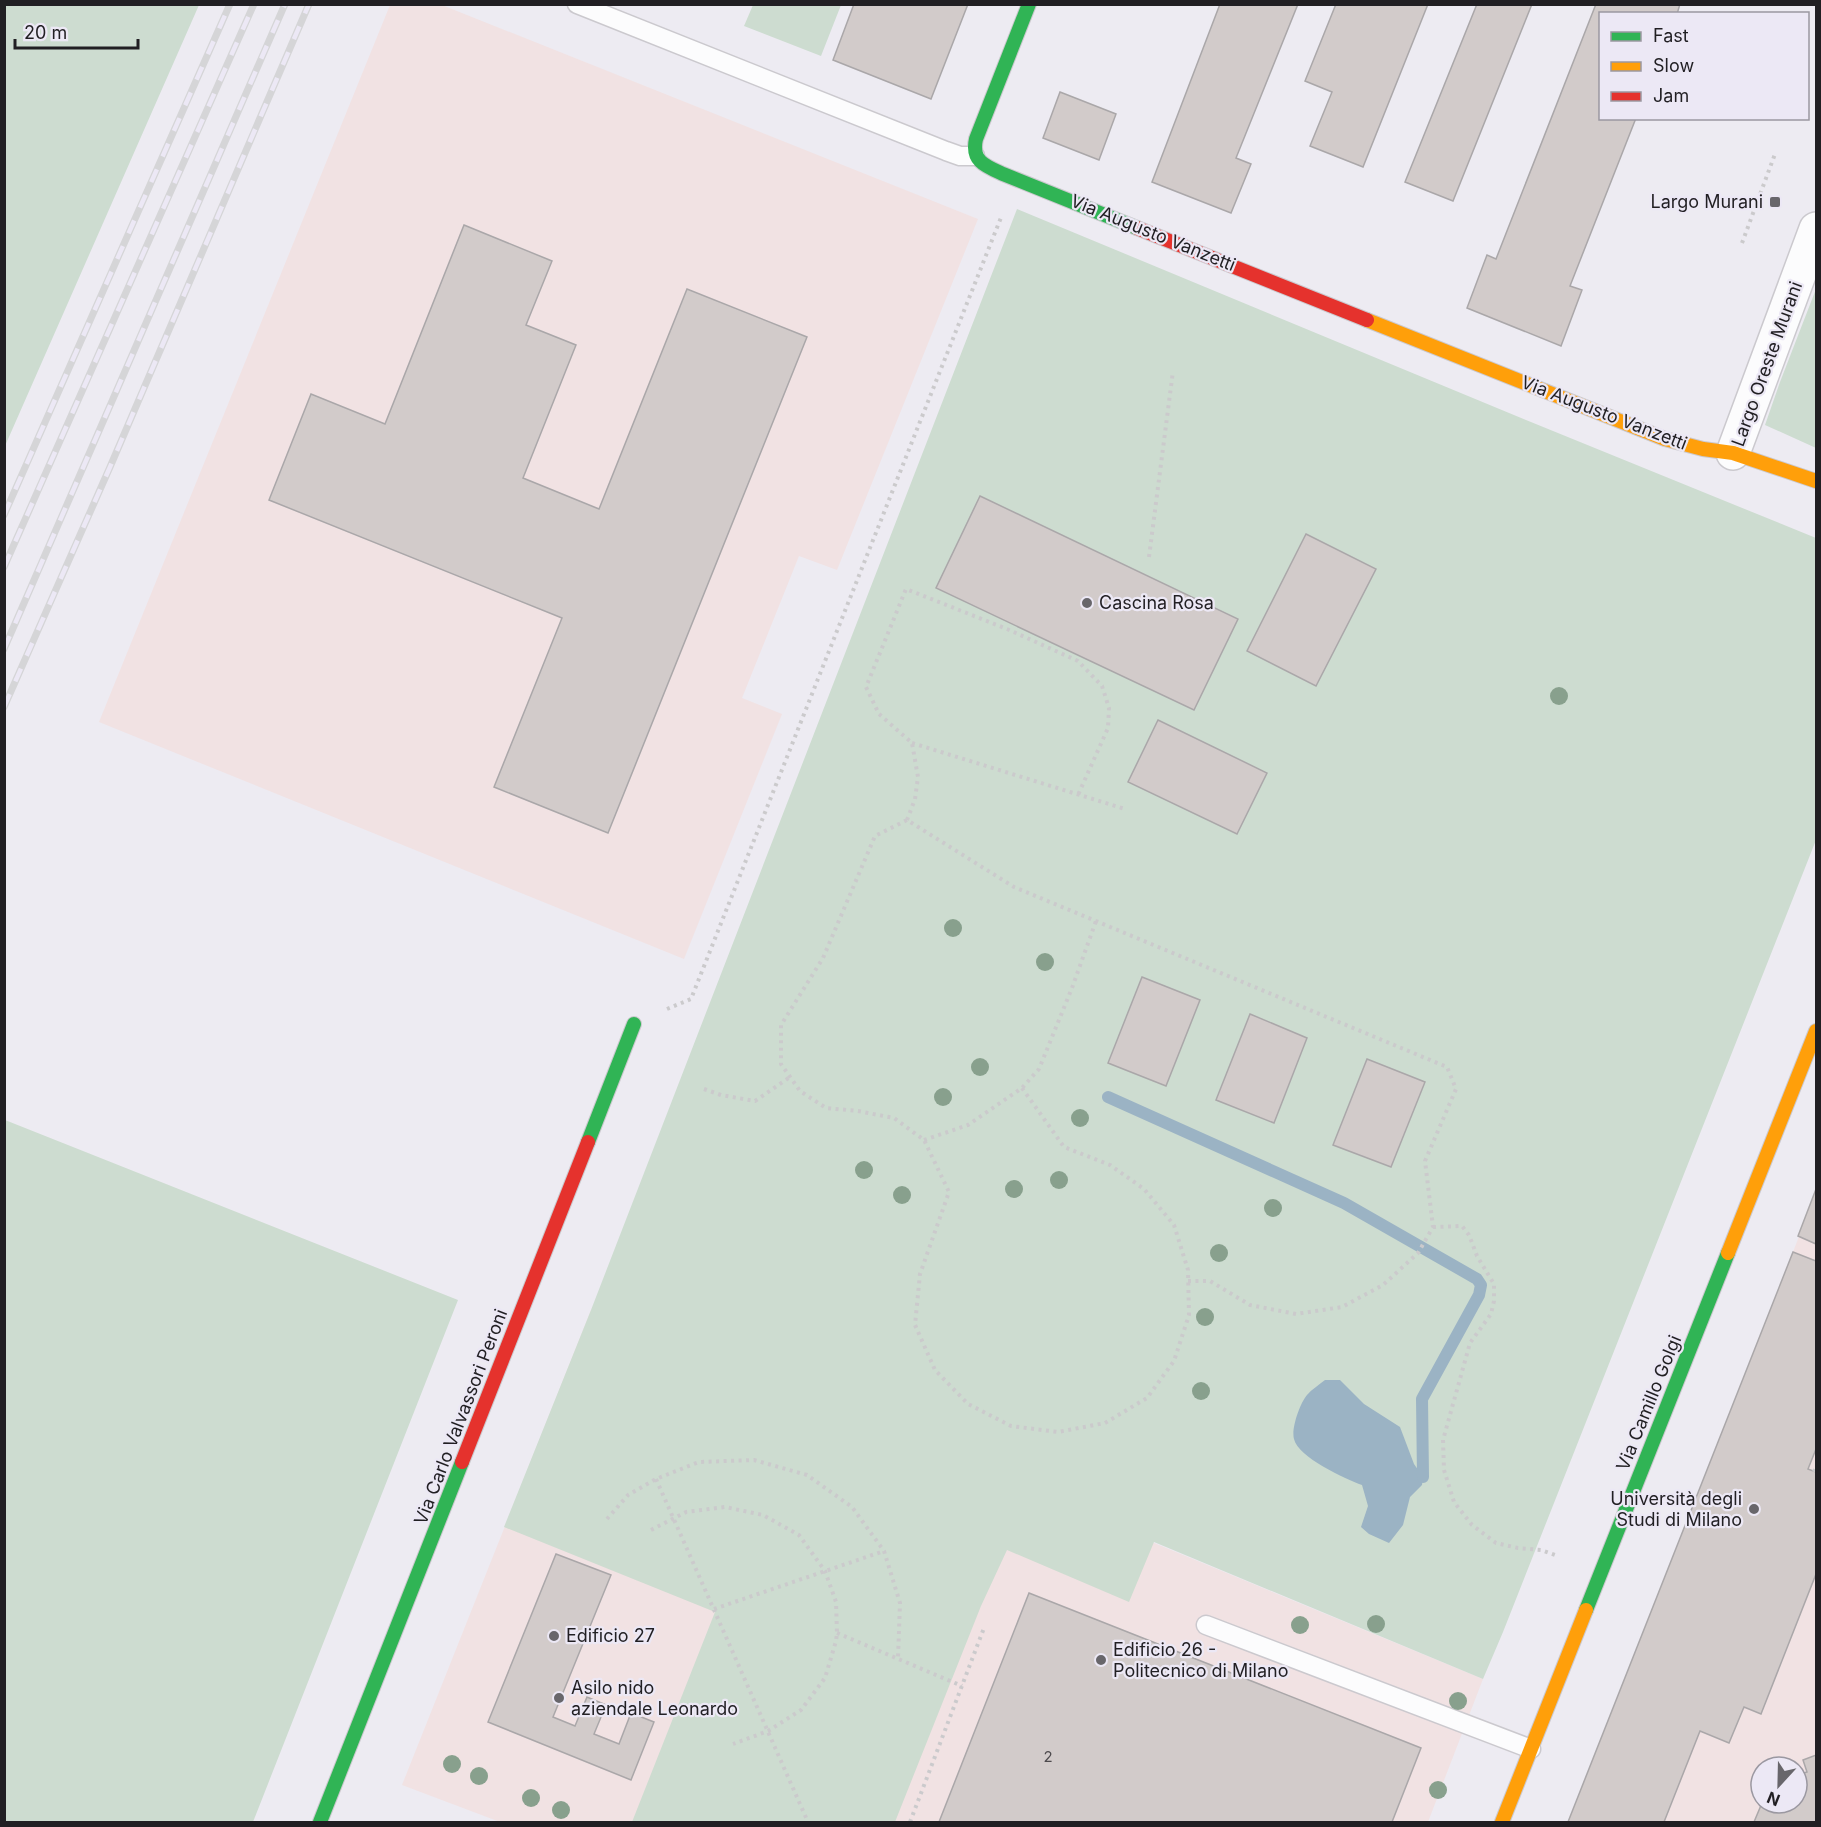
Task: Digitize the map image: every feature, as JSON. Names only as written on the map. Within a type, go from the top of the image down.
[{"type":"street","points":[[975,156],[975,139],[1029,4]]},
{"type":"street","name":"Via Augusto Vanzetti","points":[[975,156],[980,162],[998,171],[1665,439],[1703,449],[1733,453]]},
{"type":"street","name":"Largo Oreste Murani","points":[[1816,229],[1733,453],[1816,481]]},
{"type":"street","name":"Via Carlo Valvassori Peroni","points":[[320,1822],[634,1024]]},
{"type":"street","name":"Via Camillo Golgi","points":[[1502,1822],[1816,1034]]},
{"type":"lane","name":"Via Augusto Vanzetti","points":[[576,4],[946,151],[960,156],[975,156]]},
{"type":"lane","points":[[1206,1625],[1531,1749]]},
{"type":"path","points":[[1742,243],[1775,154]]},
{"type":"path","points":[[674,1006],[691,999],[1003,215]]},
{"type":"path","points":[[1149,557],[1173,371]]},
{"type":"path","points":[[1078,795],[1108,728],[1109,708],[1102,686],[1078,661],[1007,629],[906,589],[866,687],[879,714],[912,743],[1078,795],[1125,809]]},
{"type":"path","points":[[912,743],[918,777],[915,799],[907,820],[875,836],[823,958],[781,1025],[781,1064],[800,1090],[826,1108],[894,1118],[924,1140],[949,1192],[920,1274],[915,1326],[935,1370],[968,1404],[1011,1426],[1058,1432],[1106,1423],[1147,1398],[1174,1361],[1189,1315],[1188,1270],[1174,1225],[1144,1189],[1110,1165],[1064,1147],[1022,1088]]},
{"type":"path","points":[[907,820],[1014,887],[1448,1067],[1456,1089],[1425,1161],[1433,1227],[1418,1253],[1383,1285],[1342,1307],[1296,1314],[1250,1305],[1210,1281],[1188,1281]]},
{"type":"path","points":[[924,1140],[968,1125],[1022,1088],[1039,1069],[1096,921]]},
{"type":"path","points":[[704,1089],[721,1095],[755,1101],[790,1077]]},
{"type":"path","points":[[1433,1227],[1462,1227],[1469,1234],[1477,1256],[1494,1284],[1491,1314],[1470,1343],[1443,1440],[1444,1470],[1454,1502],[1472,1525],[1496,1543],[1541,1550],[1555,1555]]},
{"type":"path","points":[[607,1519],[628,1495],[656,1479],[699,1462],[754,1460],[807,1475],[852,1507],[884,1551],[900,1603],[898,1658]]},
{"type":"path","points":[[1814,1472],[1816,1466]]},
{"type":"path","points":[[656,1479],[808,1822]]},
{"type":"path","points":[[651,1530],[686,1512],[725,1507],[763,1515],[799,1535],[825,1571],[836,1602],[837,1633],[825,1678],[801,1710],[768,1731],[733,1744]]},
{"type":"path","points":[[714,1609],[884,1551]]},
{"type":"path","points":[[910,1822],[984,1628]]},
{"type":"path","points":[[837,1633],[962,1686]]},
{"type":"shaded area","points":[[390,5],[442,5],[978,219],[837,570],[799,556],[742,698],[782,714],[684,959],[99,722]]},
{"type":"shaded area","name":"Università degli Studi di Milano","points":[[1816,1192],[1816,1822],[1568,1822],[1793,1252]]},
{"type":"shaded area","points":[[591,1310],[1483,1679],[1428,1822],[500,1822],[402,1785]]},
{"type":"green space","points":[[753,4],[841,5],[821,56],[744,26]]},
{"type":"green space","points":[[4,5],[199,5],[5,446]]},
{"type":"green space","points":[[1017,209],[1816,538],[1816,840],[1483,1679],[1154,1542],[1129,1602],[1007,1550],[981,1606],[895,1822],[632,1822],[715,1612],[504,1527],[591,1310]]},
{"type":"green space","points":[[1816,289],[1816,448],[1765,425]]},
{"type":"green space","points":[[5,1120],[458,1300],[253,1822],[5,1822]]},
{"type":"water","points":[[1325,1380],[1340,1380],[1364,1404],[1400,1427],[1414,1464],[1423,1477],[1422,1485],[1410,1497],[1403,1525],[1389,1543],[1369,1534],[1361,1527],[1368,1506],[1362,1485],[1334,1473],[1313,1460],[1297,1446],[1294,1439],[1295,1423],[1304,1399]]},
{"type":"building","points":[[854,4],[968,4],[931,99],[833,60]]},
{"type":"building","points":[[1220,4],[1298,4],[1236,158],[1251,164],[1231,213],[1152,182]]},
{"type":"building","points":[[1336,4],[1428,4],[1363,167],[1310,146],[1332,92],[1305,81]]},
{"type":"building","points":[[1477,4],[1532,4],[1453,201],[1405,182]]},
{"type":"building","points":[[1596,4],[1680,4],[1678,12],[1599,12],[1599,120],[1635,120],[1570,286],[1582,290],[1561,346],[1467,308],[1487,255],[1496,259]]},
{"type":"building","points":[[1060,92],[1116,114],[1099,160],[1043,138]]},
{"type":"building","points":[[464,225],[552,261],[526,325],[576,345],[523,478],[599,509],[687,289],[807,337],[608,833],[494,787],[562,618],[269,500],[311,394],[385,424]]},
{"type":"building","name":"Cascina Rosa","points":[[980,496],[1238,619],[1194,710],[936,588]]},
{"type":"building","name":"Cascina Rosa","points":[[1306,534],[1376,569],[1316,686],[1247,651]]},
{"type":"building","points":[[1158,720],[1267,773],[1237,834],[1128,782]]},
{"type":"building","points":[[1142,977],[1200,1000],[1166,1086],[1108,1063]]},
{"type":"building","points":[[1250,1014],[1307,1038],[1274,1123],[1216,1100]]},
{"type":"building","points":[[1367,1059],[1425,1082],[1391,1167],[1333,1145]]},
{"type":"building","points":[[1816,1189],[1816,1244],[1798,1236]]},
{"type":"building","name":"Università degli Studi di Milano","points":[[1793,1252],[1816,1261],[1816,1449],[1808,1469],[1816,1472],[1816,1574],[1761,1714],[1744,1707],[1729,1743],[1700,1731],[1664,1822],[1568,1822]]},
{"type":"building","name":"Edificio 27","points":[[556,1554],[611,1575],[553,1717],[575,1726],[587,1697],[606,1705],[594,1734],[619,1744],[631,1713],[654,1722],[631,1780],[488,1722]]},
{"type":"building","name":"Edificio 26 - Politecnico di Milano","points":[[1029,1593],[1421,1748],[1392,1822],[939,1822]]},
{"type":"building","points":[[1816,1755],[1816,1822],[1754,1822],[1757,1815],[1809,1815],[1809,1758]]},
{"type":"waterway","points":[[1108,1097],[1344,1203],[1477,1279],[1481,1285],[1479,1295],[1422,1399],[1423,1477]]},
{"type":"railway","points":[[4,515],[230,4]]},
{"type":"railway","points":[[4,567],[254,4]]},
{"type":"railway","points":[[4,649],[285,4]]},
{"type":"railway","points":[[4,707],[309,4]]},
{"type":"traffic: fast","points":[[1029,4],[976,139],[978,158],[985,165],[1003,174],[1137,228]]},
{"type":"traffic: fast","points":[[588,1142],[634,1024]]},
{"type":"traffic: fast","points":[[1586,1610],[1728,1253]]},
{"type":"traffic: fast","points":[[320,1822],[462,1462]]},
{"type":"traffic: slow","points":[[1367,320],[1665,439],[1703,449],[1733,453],[1816,481]]},
{"type":"traffic: slow","points":[[1728,1253],[1816,1031]]},
{"type":"traffic: slow","points":[[1502,1822],[1586,1610]]},
{"type":"traffic: jam","points":[[1137,228],[1367,320]]},
{"type":"traffic: jam","points":[[462,1462],[588,1142]]},
{"type":"place","name":"Largo Murani","points":[[1775,202]]},
{"type":"place","name":"Cascina Rosa","points":[[1087,603]]},
{"type":"place","name":"Università degli Studi di Milano","points":[[1754,1509]]},
{"type":"place","name":"Edificio 27","points":[[554,1636]]},
{"type":"place","name":"Edificio 26 - Politecnico di Milano","points":[[1101,1660]]},
{"type":"place","name":"Asilo nido aziendale Leonardo","points":[[559,1698]]}]
